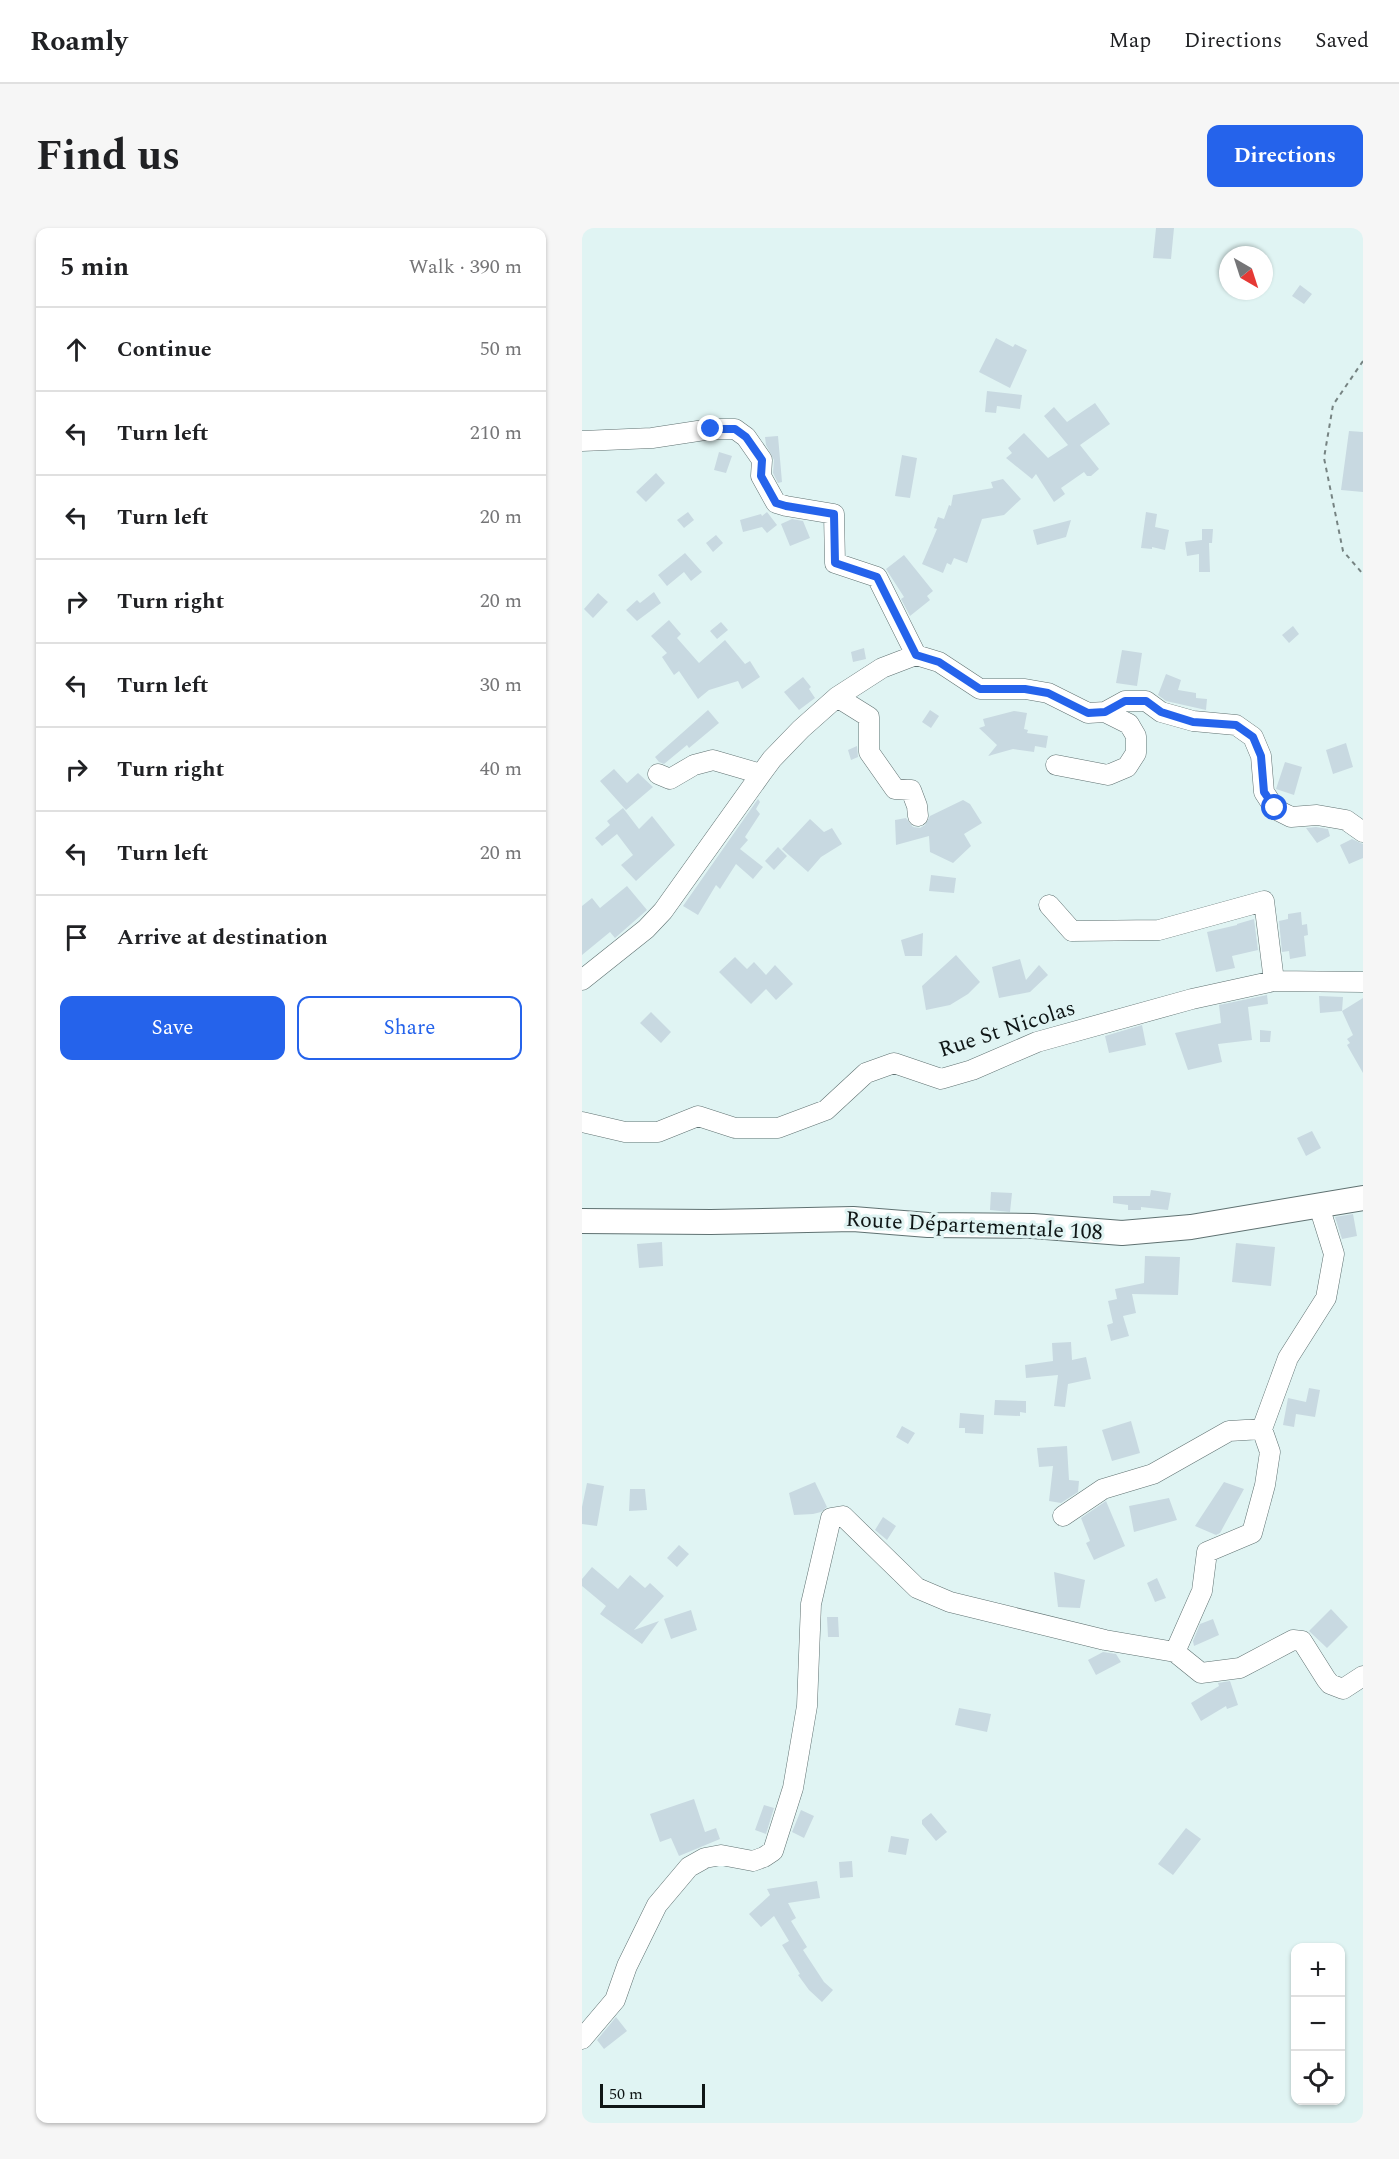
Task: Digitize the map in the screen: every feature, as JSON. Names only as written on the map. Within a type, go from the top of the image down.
[{"type":"main road","name":"Route Départementale 108","points":[[582,1221],[711,1222],[853,1219],[928,1225],[1033,1226],[1122,1233],[1191,1227],[1363,1198]]},
{"type":"street","points":[[582,441],[652,438],[711,429],[735,429],[746,437],[762,460],[761,476],[776,503],[834,514],[835,563],[877,577],[916,655]]},
{"type":"street","points":[[582,980],[646,929],[663,911],[761,774],[801,729],[837,697],[882,668],[916,655],[939,662],[980,689],[1025,689],[1048,693],[1088,713],[1105,712],[1125,701],[1146,701],[1161,712],[1193,722],[1236,725],[1253,737],[1261,756],[1264,792],[1275,808],[1291,817],[1317,815],[1346,820],[1363,832]]},
{"type":"street","points":[[837,697],[869,717],[868,752],[895,789],[911,790],[918,816]]},
{"type":"street","points":[[1056,765],[1108,775],[1127,766],[1136,753],[1136,736],[1129,724],[1105,712]]},
{"type":"street","points":[[658,774],[670,779],[694,765],[713,760],[761,774]]},
{"type":"street","points":[[1049,905],[1072,931],[1159,930],[1264,901],[1274,981]]},
{"type":"street","name":"Rue St Nicolas","points":[[582,1122],[625,1132],[658,1132],[698,1116],[735,1128],[778,1128],[826,1110],[866,1073],[894,1063],[941,1079],[972,1070],[1037,1042],[1132,1014],[1274,981],[1363,982]]},
{"type":"street","points":[[1175,1652],[1202,1591],[1207,1552],[1252,1533],[1265,1485],[1270,1452],[1262,1429],[1288,1358],[1326,1298],[1334,1254],[1319,1206]]},
{"type":"street","points":[[1063,1516],[1103,1489],[1153,1474],[1229,1431],[1262,1429]]},
{"type":"street","points":[[582,2038],[615,2000],[627,1966],[657,1905],[688,1867],[705,1858],[721,1855],[753,1861],[773,1851],[793,1788],[807,1706],[811,1604],[831,1518],[843,1516],[917,1588],[950,1602],[1105,1640],[1175,1652],[1201,1673],[1239,1668],[1293,1640],[1302,1641],[1330,1684],[1343,1689],[1363,1676]]},
{"type":"path","points":[[1363,362],[1333,405],[1324,458],[1343,551],[1363,574]]},
{"type":"building","points":[[1156,228],[1174,228],[1171,259],[1153,258]]},
{"type":"building","points":[[1300,285],[1312,294],[1304,304],[1292,296]]},
{"type":"building","points":[[996,338],[1013,347],[1015,344],[1027,350],[1010,388],[979,372]]},
{"type":"building","points":[[987,391],[1022,395],[1020,409],[997,406],[996,413],[985,412]]},
{"type":"building","points":[[1095,403],[1110,424],[1080,445],[1099,469],[1091,476],[1087,476],[1084,472],[1061,488],[1065,494],[1054,502],[1036,474],[1032,479],[1006,458],[1012,453],[1008,448],[1024,433],[1048,458],[1068,445],[1044,416],[1054,407],[1067,422]]},
{"type":"building","points":[[1349,431],[1363,432],[1363,492],[1341,490]]},
{"type":"building","points":[[778,436],[782,482],[778,483],[773,473],[774,460],[766,445],[765,437]]},
{"type":"building","points":[[719,452],[732,456],[726,473],[714,470]]},
{"type":"building","points":[[902,455],[917,458],[910,498],[895,496]]},
{"type":"building","points":[[656,473],[665,483],[646,502],[636,492]]},
{"type":"building","points":[[1003,479],[1021,499],[1004,515],[982,519],[967,563],[954,558],[951,565],[947,563],[943,573],[922,564],[937,529],[934,528],[938,517],[944,519],[949,505],[951,506],[953,495],[993,488],[991,482]]},
{"type":"building","points":[[688,512],[694,520],[684,528],[677,520]]},
{"type":"building","points":[[767,512],[777,525],[767,533],[762,527],[743,532],[740,520],[761,514],[762,516]]},
{"type":"building","points":[[1146,512],[1157,514],[1155,527],[1169,530],[1165,550],[1152,547],[1152,549],[1141,548]]},
{"type":"building","points":[[792,519],[803,521],[810,538],[790,546],[781,524]]},
{"type":"building","points":[[1071,520],[1066,537],[1037,545],[1033,530]]},
{"type":"building","points":[[1202,529],[1213,529],[1212,543],[1209,543],[1210,572],[1199,572],[1199,554],[1187,556],[1185,542],[1202,540]]},
{"type":"building","points":[[716,535],[723,543],[713,552],[706,543]]},
{"type":"building","points":[[685,553],[702,572],[691,581],[684,572],[667,586],[658,575]]},
{"type":"building","points":[[904,555],[933,591],[927,596],[930,600],[910,616],[901,599],[904,597],[886,569]]},
{"type":"building","points":[[654,592],[661,603],[637,621],[626,610],[637,600],[640,603]]},
{"type":"building","points":[[598,593],[608,602],[593,618],[584,609]]},
{"type":"building","points":[[669,620],[681,634],[677,638],[699,663],[725,640],[745,664],[750,661],[760,677],[742,689],[738,681],[709,690],[698,699],[679,671],[674,675],[662,657],[667,653],[651,636]]},
{"type":"building","points":[[721,622],[728,630],[717,639],[710,631]]},
{"type":"building","points":[[1293,626],[1299,634],[1289,643],[1282,635]]},
{"type":"building","points":[[864,648],[866,659],[853,662],[851,652]]},
{"type":"building","points":[[1122,650],[1142,653],[1137,686],[1116,683]]},
{"type":"building","points":[[1166,674],[1181,680],[1178,690],[1196,693],[1196,698],[1207,699],[1206,710],[1166,701],[1158,695]]},
{"type":"building","points":[[803,677],[811,687],[809,689],[815,698],[799,710],[784,692]]},
{"type":"building","points":[[708,710],[719,723],[689,748],[687,745],[664,764],[659,762],[655,757]]},
{"type":"building","points":[[930,710],[939,716],[931,728],[922,722]]},
{"type":"building","points":[[1014,711],[1027,713],[1024,729],[1028,730],[1027,733],[1048,736],[1046,748],[1035,746],[1034,752],[1013,749],[988,756],[997,745],[979,728],[985,726],[983,719]]},
{"type":"building","points":[[1346,743],[1353,767],[1333,774],[1326,750]]},
{"type":"building","points":[[857,746],[858,757],[851,760],[848,750]]},
{"type":"building","points":[[1285,762],[1302,767],[1294,795],[1276,789]]},
{"type":"building","points":[[614,769],[627,783],[638,773],[653,787],[626,810],[600,781]]},
{"type":"building","points":[[758,799],[760,802],[756,809],[760,814],[745,837],[748,840],[740,849],[763,867],[753,879],[736,864],[720,889],[716,885],[698,915],[683,906]]},
{"type":"building","points":[[963,800],[970,804],[982,823],[964,834],[971,846],[953,863],[930,852],[929,836],[896,845],[895,820],[906,818],[913,827],[920,828],[925,825],[930,816]]},
{"type":"building","points":[[623,808],[639,829],[652,816],[675,845],[636,881],[621,865],[633,855],[617,834],[602,846],[595,838],[610,825],[607,821]]},
{"type":"building","points":[[810,819],[824,832],[832,828],[842,844],[821,857],[808,872],[782,849]]},
{"type":"building","points":[[1306,828],[1328,829],[1330,836],[1317,843]]},
{"type":"building","points":[[1352,839],[1363,844],[1363,858],[1349,864],[1340,845]]},
{"type":"building","points":[[778,847],[787,856],[774,870],[765,861]]},
{"type":"building","points":[[931,875],[956,878],[954,893],[929,891]]},
{"type":"building","points":[[627,886],[647,910],[615,938],[610,932],[582,955],[582,906],[592,898],[600,908]]},
{"type":"building","points":[[1301,912],[1302,925],[1307,924],[1308,935],[1304,936],[1306,956],[1290,959],[1289,951],[1282,952],[1279,921],[1288,919],[1288,914]]},
{"type":"building","points":[[1254,919],[1258,950],[1232,956],[1235,968],[1216,972],[1207,932]]},
{"type":"building","points":[[923,933],[922,956],[905,956],[901,940]]},
{"type":"building","points":[[956,955],[980,982],[968,994],[950,1005],[926,1010],[922,986]]},
{"type":"building","points":[[735,957],[747,969],[754,962],[766,975],[775,965],[793,984],[776,1000],[766,989],[751,1004],[719,972]]},
{"type":"building","points":[[1020,959],[1026,980],[1039,965],[1048,975],[1030,992],[999,998],[992,967]]},
{"type":"building","points":[[1267,995],[1268,1004],[1248,1007],[1252,1040],[1218,1044],[1222,1062],[1188,1070],[1175,1033],[1221,1023],[1219,1005]]},
{"type":"building","points":[[1319,996],[1343,997],[1342,1011],[1320,1013]]},
{"type":"building","points":[[1363,998],[1363,1073],[1347,1045],[1350,1043],[1347,1039],[1353,1035],[1342,1011]]},
{"type":"building","points":[[651,1012],[671,1032],[661,1043],[640,1023]]},
{"type":"building","points":[[1142,1025],[1146,1045],[1109,1053],[1105,1036]]},
{"type":"building","points":[[1260,1030],[1271,1031],[1270,1042],[1260,1042]]},
{"type":"building","points":[[1312,1131],[1321,1148],[1306,1156],[1297,1138]]},
{"type":"building","points":[[1151,1190],[1171,1193],[1168,1210],[1141,1207],[1141,1210],[1128,1210],[1128,1205],[1113,1203],[1113,1196],[1150,1196]]},
{"type":"building","points":[[991,1192],[1012,1193],[1010,1212],[990,1210]]},
{"type":"building","points":[[1353,1214],[1357,1236],[1342,1239],[1335,1217]]},
{"type":"building","points":[[662,1242],[663,1266],[639,1268],[637,1244]]},
{"type":"building","points":[[1236,1243],[1275,1247],[1271,1286],[1232,1282]]},
{"type":"building","points":[[1145,1256],[1180,1257],[1178,1295],[1132,1294],[1136,1313],[1123,1316],[1129,1336],[1111,1341],[1107,1325],[1113,1323],[1108,1301],[1117,1299],[1115,1289],[1144,1283]]},
{"type":"building","points":[[1071,1342],[1072,1360],[1086,1357],[1091,1379],[1068,1384],[1065,1407],[1054,1406],[1058,1375],[1026,1378],[1025,1365],[1053,1361],[1052,1343]]},
{"type":"building","points":[[1309,1388],[1320,1390],[1315,1417],[1296,1414],[1294,1427],[1283,1425],[1288,1398],[1306,1402]]},
{"type":"building","points":[[995,1400],[1026,1401],[1026,1413],[1020,1412],[1020,1416],[994,1415]]},
{"type":"building","points":[[960,1413],[984,1415],[983,1434],[965,1433],[965,1428],[959,1428]]},
{"type":"building","points":[[1131,1421],[1140,1453],[1112,1461],[1102,1430]]},
{"type":"building","points":[[902,1426],[915,1433],[908,1444],[896,1437]]},
{"type":"building","points":[[1067,1446],[1069,1480],[1079,1481],[1078,1492],[1061,1503],[1049,1501],[1053,1466],[1039,1467],[1037,1448]]},
{"type":"building","points":[[815,1482],[827,1507],[813,1514],[794,1515],[789,1493]]},
{"type":"building","points":[[1224,1482],[1244,1489],[1220,1533],[1216,1535],[1195,1526]]},
{"type":"building","points":[[587,1483],[604,1486],[597,1526],[582,1524],[582,1507]]},
{"type":"building","points":[[630,1489],[645,1489],[647,1510],[629,1511]]},
{"type":"building","points":[[1169,1498],[1177,1520],[1134,1532],[1129,1506]]},
{"type":"building","points":[[1106,1501],[1125,1546],[1094,1560],[1086,1543],[1090,1541],[1081,1518]]},
{"type":"building","points":[[883,1517],[896,1526],[887,1540],[875,1530]]},
{"type":"building","points":[[679,1545],[689,1554],[677,1567],[667,1558]]},
{"type":"building","points":[[592,1567],[618,1589],[630,1575],[645,1588],[650,1583],[664,1596],[634,1630],[659,1621],[642,1644],[600,1614],[606,1606],[582,1586],[582,1579]]},
{"type":"building","points":[[1054,1572],[1085,1580],[1080,1608],[1058,1607]]},
{"type":"building","points":[[1157,1578],[1166,1598],[1155,1602],[1147,1583]]},
{"type":"building","points":[[1331,1609],[1348,1627],[1327,1648],[1309,1631]]},
{"type":"building","points":[[691,1610],[697,1630],[671,1639],[664,1619]]},
{"type":"building","points":[[827,1617],[838,1617],[839,1637],[828,1637]]},
{"type":"building","points":[[1213,1619],[1219,1635],[1194,1646],[1193,1641],[1200,1624]]},
{"type":"building","points":[[1103,1652],[1116,1654],[1121,1662],[1096,1675],[1088,1660]]},
{"type":"building","points":[[1230,1681],[1238,1705],[1227,1709],[1226,1706],[1201,1721],[1191,1703],[1219,1686],[1218,1683]]},
{"type":"building","points":[[959,1708],[991,1714],[987,1732],[955,1725]]},
{"type":"building","points":[[694,1799],[705,1832],[716,1828],[720,1839],[679,1856],[671,1838],[660,1842],[650,1814]]},
{"type":"building","points":[[764,1805],[774,1808],[766,1834],[755,1830]]},
{"type":"building","points":[[801,1810],[814,1816],[804,1838],[792,1832]]},
{"type":"building","points":[[931,1813],[947,1832],[936,1841],[922,1824],[922,1820]]},
{"type":"building","points":[[1186,1828],[1201,1839],[1173,1875],[1158,1864]]},
{"type":"building","points":[[891,1836],[909,1839],[906,1855],[888,1852]]},
{"type":"building","points":[[852,1861],[853,1877],[840,1878],[839,1862]]},
{"type":"building","points":[[817,1881],[820,1898],[788,1903],[796,1918],[791,1921],[807,1947],[803,1950],[824,1982],[833,1990],[822,2002],[798,1975],[800,1974],[782,1945],[789,1941],[774,1916],[761,1927],[749,1914],[770,1895],[767,1889]]},
{"type":"building","points":[[616,2017],[627,2031],[604,2049],[597,2040]]},
{"type":"route","points":[[711,429],[735,429],[746,437],[762,460],[761,476],[776,503],[834,514],[835,563],[877,577],[916,655],[939,662],[980,689],[1025,689],[1048,693],[1088,713],[1105,712],[1125,701],[1146,701],[1161,712],[1193,722],[1236,725],[1253,737],[1261,756],[1264,792],[1275,808]]}]
